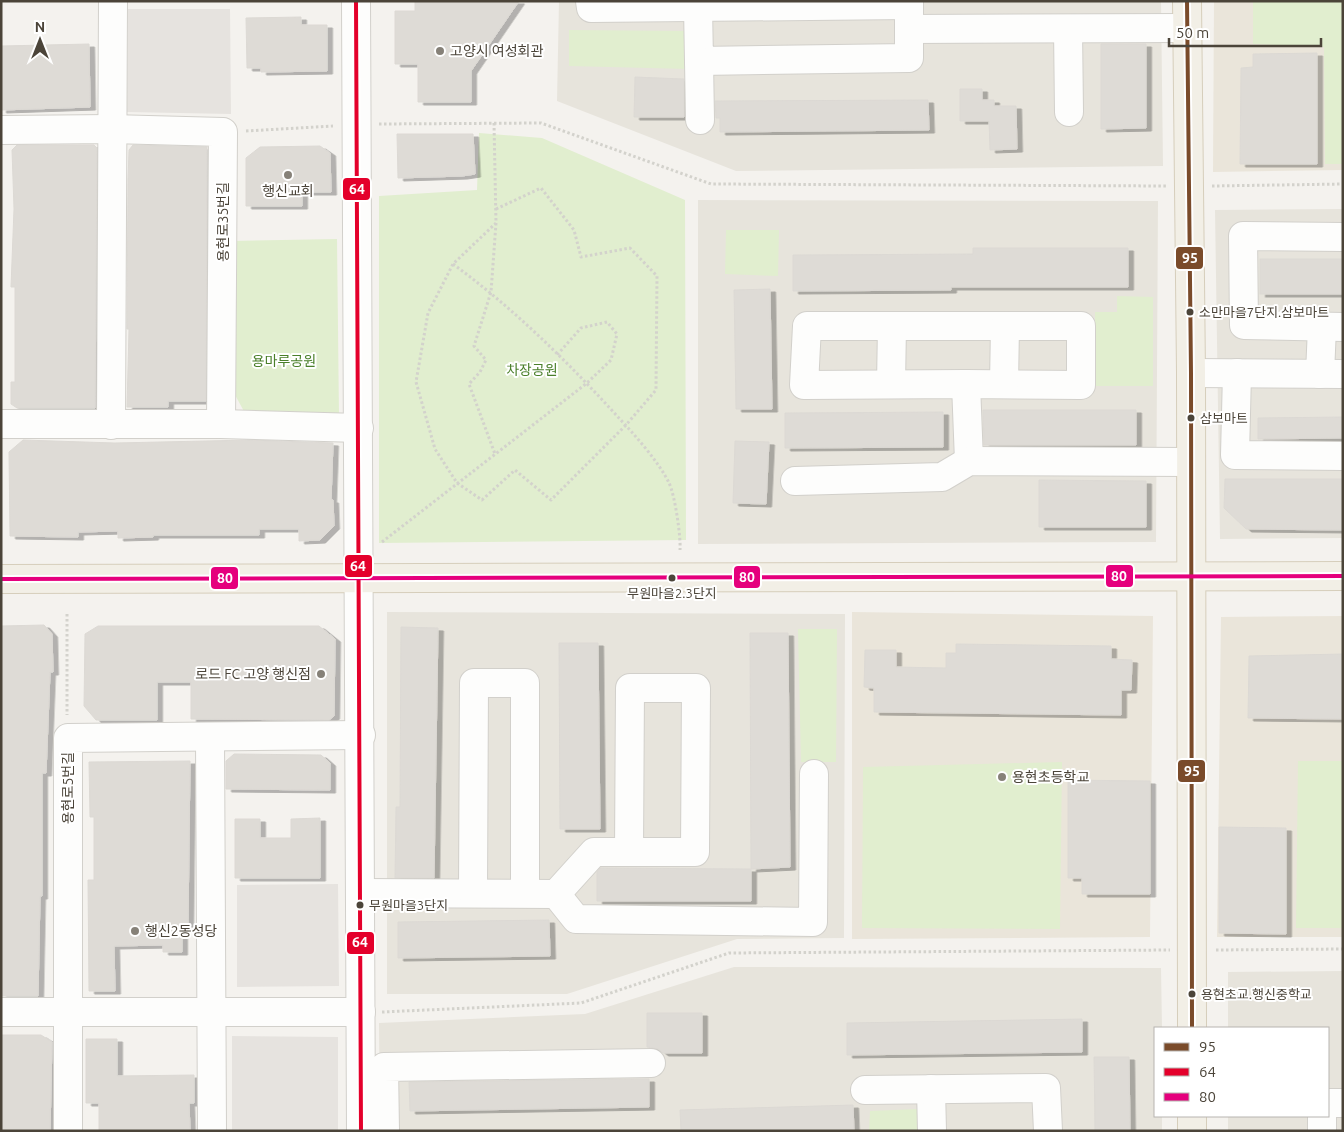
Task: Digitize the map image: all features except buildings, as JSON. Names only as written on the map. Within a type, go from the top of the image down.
[{"type":"main road","points":[[1186,1],[1191,373],[1192,1027]]},
{"type":"main road","points":[[1,579],[1343,576]]},
{"type":"main road","points":[[1192,1117],[1192,1131]]},
{"type":"street","points":[[111,426],[113,1]]},
{"type":"street","points":[[356,1],[362,893],[367,1012],[362,1131]]},
{"type":"street","points":[[590,1],[590,8],[698,7],[909,12],[1068,29],[1187,28]]},
{"type":"street","points":[[698,7],[700,120]]},
{"type":"street","points":[[699,61],[909,58],[909,12]]},
{"type":"street","points":[[1068,29],[1069,112]]},
{"type":"street","points":[[1,130],[111,129],[223,132]]},
{"type":"street","name":"용현로35번길","points":[[221,424],[223,132]]},
{"type":"street","points":[[1191,373],[1331,374],[1332,327],[1244,325],[1243,236],[1343,237]]},
{"type":"street","points":[[807,326],[1005,326],[1081,326],[1082,385],[804,385],[807,326]]},
{"type":"street","points":[[890,384],[892,326]]},
{"type":"street","points":[[1004,384],[1005,326]]},
{"type":"street","points":[[1237,373],[1235,454],[1343,456]]},
{"type":"street","points":[[966,384],[970,461]]},
{"type":"street","points":[[1,424],[111,426],[221,424],[359,428]]},
{"type":"street","points":[[795,480],[942,477],[970,461],[1191,462]]},
{"type":"street","points":[[473,893],[474,683],[525,683],[525,893]]},
{"type":"street","points":[[556,894],[594,852],[629,852],[695,852],[696,688],[630,688],[629,852]]},
{"type":"street","name":"용현로5번길","points":[[68,1131],[68,738],[361,735]]},
{"type":"street","points":[[210,738],[212,1131]]},
{"type":"street","points":[[362,893],[556,894],[576,919],[813,922],[814,774]]},
{"type":"street","points":[[1,1012],[367,1012]]},
{"type":"street","points":[[385,1131],[384,1067],[651,1063]]},
{"type":"street","points":[[865,1090],[1046,1088],[1048,1131]]},
{"type":"street","points":[[931,1089],[932,1131]]},
{"type":"street","points":[[1329,1103],[1343,1103]]},
{"type":"street","points":[[1322,1117],[1322,1131]]},
{"type":"path","points":[[494,123],[496,223],[491,292],[474,346],[486,360],[480,372],[469,384],[495,454]]},
{"type":"path","points":[[376,124],[541,123],[711,184],[1171,186]]},
{"type":"path","points":[[223,132],[342,125]]},
{"type":"path","points":[[1206,186],[1343,184]]},
{"type":"path","points":[[496,209],[541,188],[574,230],[581,257],[630,248],[657,276],[656,390],[626,426],[551,500],[515,470],[482,500],[457,483],[435,449],[416,382],[428,313],[453,264],[496,223]]},
{"type":"path","points":[[453,264],[491,292],[587,383],[626,426],[670,484],[680,550]]},
{"type":"path","points":[[376,547],[587,383],[611,360],[617,334],[607,322],[581,328],[557,355]]},
{"type":"path","points":[[66,614],[68,738]]},
{"type":"path","points":[[1212,950],[1343,949]]},
{"type":"path","points":[[367,1012],[581,1004],[728,953],[1173,950]]},
{"type":"shaded area","points":[[559,1],[1161,1],[1163,166],[736,171],[557,101]]},
{"type":"shaded area","points":[[1214,1],[1343,1],[1343,170],[1213,172]]},
{"type":"shaded area","points":[[128,9],[230,9],[231,114],[127,112]]},
{"type":"shaded area","points":[[698,200],[1158,201],[1156,542],[698,544]]},
{"type":"shaded area","points":[[1343,209],[1343,538],[1220,539],[1215,210]]},
{"type":"shaded area","points":[[387,612],[845,614],[844,938],[737,939],[567,994],[387,994]]},
{"type":"shaded area","name":"용현초등학교","points":[[852,612],[1153,616],[1150,937],[852,939]]},
{"type":"shaded area","points":[[1343,616],[1343,937],[1217,937],[1221,617]]},
{"type":"shaded area","points":[[338,884],[339,986],[237,987],[237,885]]},
{"type":"shaded area","points":[[734,967],[1161,968],[1162,1027],[1154,1027],[1154,1117],[1162,1117],[1162,1131],[380,1131],[379,1023],[585,1014]]},
{"type":"shaded area","points":[[1343,971],[1343,1131],[1228,1131],[1228,1117],[1329,1117],[1329,1027],[1228,1027],[1228,972]]},
{"type":"shaded area","points":[[232,1036],[338,1037],[338,1131],[232,1131]]},
{"type":"green space","points":[[1253,1],[1343,1],[1343,164],[1325,164],[1324,47],[1253,44]]},
{"type":"green space","points":[[569,30],[689,31],[689,69],[569,66]]},
{"type":"green space","name":"차장공원","points":[[479,133],[542,138],[685,200],[686,540],[379,543],[379,196],[477,190]]},
{"type":"green space","points":[[726,230],[779,230],[778,276],[725,274]]},
{"type":"green space","name":"용마루공원","points":[[337,239],[339,417],[246,415],[228,382],[231,241]]},
{"type":"green space","points":[[1117,296],[1153,297],[1153,386],[1095,386],[1095,312],[1117,312]]},
{"type":"green space","points":[[798,629],[837,629],[836,762],[801,762]]},
{"type":"green space","points":[[1298,761],[1343,761],[1343,928],[1296,928]]},
{"type":"green space","points":[[1062,762],[1060,929],[862,928],[863,767]]},
{"type":"green space","points":[[918,1109],[919,1131],[869,1131],[870,1111]]},
{"type":"transit line","name":"64","points":[[356,1],[361,1131]]},
{"type":"transit line","name":"95","points":[[1187,1],[1191,373],[1192,1027]]},
{"type":"transit line","name":"80","points":[[1,579],[1343,576]]},
{"type":"place","name":"고양시 여성회관","points":[[440,51]]},
{"type":"place","name":"행신교회","points":[[288,175]]},
{"type":"place","name":"소만마을7단지.삼보마트","points":[[1190,312]]},
{"type":"place","name":"삼보마트","points":[[1191,418]]},
{"type":"place","name":"무원마을2.3단지","points":[[672,578]]},
{"type":"place","name":"로드 FC 고양 행신점","points":[[321,674]]},
{"type":"place","name":"용현초등학교","points":[[1002,777]]},
{"type":"place","name":"무원마을3단지","points":[[360,905]]},
{"type":"place","name":"행신2동성당","points":[[135,931]]},
{"type":"place","name":"용현초교.행신중학교","points":[[1192,994]]}]
